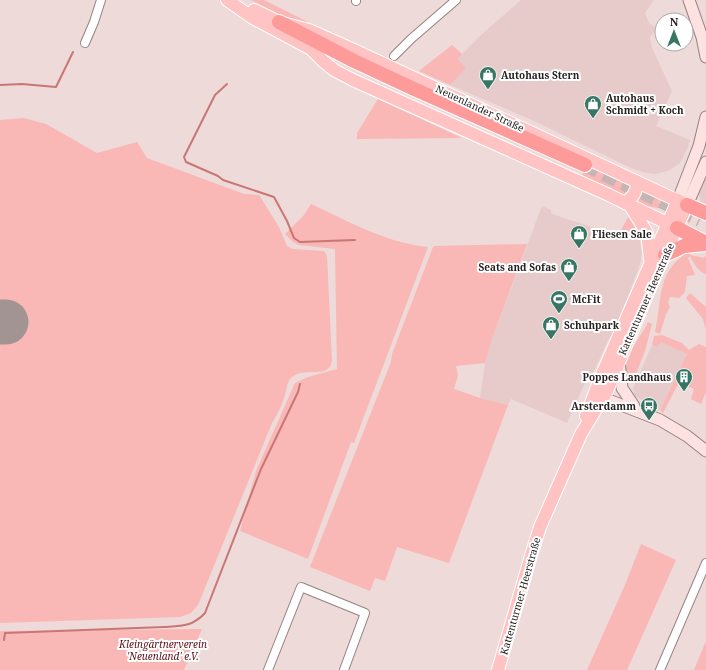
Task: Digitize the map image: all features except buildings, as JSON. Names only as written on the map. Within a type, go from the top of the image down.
[{"type":"highway","name":"Neuenlander Straße","points":[[279,22],[407,86],[583,170],[352,70],[311,49]]},
{"type":"highway","points":[[679,205],[703,224]]},
{"type":"highway","points":[[672,226],[706,244]]},
{"type":"highway","points":[[665,255],[684,246],[706,244]]},
{"type":"main road","name":"Neuenlander Straße","points":[[228,0],[279,22],[309,30],[344,45],[594,160],[679,205]]},
{"type":"main road","name":"Neuenlander Straße","points":[[228,0],[253,18],[311,49],[334,70],[353,80],[627,204],[672,226]]},
{"type":"main road","points":[[627,204],[635,194],[637,182]]},
{"type":"main road","points":[[627,204],[655,211],[679,205]]},
{"type":"main road","points":[[627,204],[647,233],[650,247],[650,262]]},
{"type":"main road","name":"Kattenturmer Heerstraße","points":[[498,670],[540,527],[581,434],[583,424],[619,361],[665,255],[679,205]]},
{"type":"main road","name":"Kattenturmer Heerstraße","points":[[602,392],[650,262],[672,226]]},
{"type":"street","points":[[85,43],[101,0]]},
{"type":"street","points":[[394,56],[411,39],[456,0]]},
{"type":"street","points":[[689,0],[702,37],[706,57]]},
{"type":"street","points":[[679,205],[691,168],[704,137],[706,117]]},
{"type":"street","points":[[679,205],[706,162]]},
{"type":"street","points":[[619,361],[622,388],[637,409],[680,432],[706,451]]},
{"type":"street","points":[[602,392],[632,410],[637,409]]},
{"type":"street","points":[[660,670],[706,563]]},
{"type":"street","points":[[268,670],[301,587],[365,613],[344,670]]},
{"type":"shaded area","points":[[521,0],[654,0],[645,13],[649,23],[654,27],[654,31],[650,38],[652,48],[672,91],[656,126],[690,140],[680,163],[670,170],[656,174],[646,173],[631,168],[532,120],[450,85],[466,68],[458,59],[482,34]]},
{"type":"shaded area","points":[[706,177],[706,206],[701,202],[699,194]]},
{"type":"shaded area","points":[[542,206],[551,210],[551,213],[555,215],[625,238],[627,233],[639,237],[642,253],[640,264],[629,294],[611,337],[608,340],[596,367],[584,385],[567,423],[511,399],[508,405],[480,398],[485,363],[492,339]]},
{"type":"shaded area","points":[[661,342],[687,354],[660,410],[635,396],[633,388],[652,345],[658,347]]},
{"type":"green space","points":[[251,0],[264,0],[308,22],[301,25]]},
{"type":"green space","points":[[452,45],[462,54],[458,59],[466,68],[450,85],[419,71]]},
{"type":"green space","points":[[378,99],[462,138],[357,139],[357,133]]},
{"type":"green space","points":[[24,118],[46,124],[97,153],[137,142],[147,158],[244,194],[259,195],[279,227],[287,246],[293,249],[324,251],[327,256],[332,361],[330,367],[321,372],[297,374],[290,379],[282,405],[272,423],[198,605],[191,613],[180,617],[0,623],[0,120]]},
{"type":"green space","points":[[588,163],[632,186],[627,195],[623,195],[580,179]]},
{"type":"green space","points":[[640,190],[661,199],[658,208],[646,206],[634,200]]},
{"type":"green space","points":[[311,204],[382,236],[412,245],[428,247],[354,443],[351,442],[308,559],[240,531],[256,471],[295,383],[308,377],[337,369],[335,249],[299,245],[293,242],[285,234],[304,215]]},
{"type":"green space","points":[[628,217],[637,230],[639,237],[627,233],[625,238],[618,236]]},
{"type":"green space","points":[[527,244],[492,339],[485,363],[456,366],[458,375],[454,389],[480,398],[508,405],[449,563],[397,547],[385,581],[375,578],[370,591],[310,567],[391,362],[392,354],[433,247]]},
{"type":"green space","points":[[689,251],[691,255],[704,258],[706,255],[706,274],[698,269],[690,256],[688,258],[695,275],[687,276],[685,292],[679,298],[670,297],[668,302],[670,307],[666,314],[660,334],[655,332],[660,297],[665,278],[670,269],[678,260]]},
{"type":"green space","points":[[690,293],[706,307],[706,330],[703,319],[686,298]]},
{"type":"green space","points":[[648,322],[652,324],[645,351],[634,379],[624,384],[627,358]]},
{"type":"green space","points":[[662,335],[682,343],[689,350],[699,344],[706,347],[706,392],[701,404],[691,399],[694,389],[679,382],[663,413],[660,410],[687,354],[661,342],[658,347],[652,345],[654,336]]},
{"type":"green space","points":[[641,544],[676,560],[627,670],[587,670],[625,585]]},
{"type":"green space","name":"Kleingärtnerverein 'Neuenland' e.V.","points":[[202,629],[184,670],[0,670],[0,631]]},
{"type":"green space","points":[[706,641],[706,670],[694,670]]},
{"type":"waterway","points":[[0,85],[22,84],[56,87],[73,52]]},
{"type":"waterway","points":[[227,84],[215,95],[184,157],[186,162],[218,176],[223,180],[274,197],[294,238],[300,242],[355,240]]},
{"type":"waterway","points":[[4,640],[5,633],[176,626],[186,625],[200,618],[205,613],[261,469],[298,392],[300,384]]},
{"type":"runway","points":[[0,322],[6,322]]},
{"type":"tunnel","points":[[585,165],[700,220]]},
{"type":"place","name":"Autohaus Stern","points":[[488,90]]},
{"type":"place","name":"Autohaus Schmidt + Koch","points":[[593,119]]},
{"type":"place","name":"Fliesen Sale","points":[[579,249]]},
{"type":"place","name":"Seats and Sofas","points":[[569,282]]},
{"type":"place","name":"McFit","points":[[559,314]]},
{"type":"place","name":"Schuhpark","points":[[551,340]]},
{"type":"place","name":"Poppes Landhaus","points":[[684,392]]},
{"type":"place","name":"Arsterdamm","points":[[649,421]]}]
